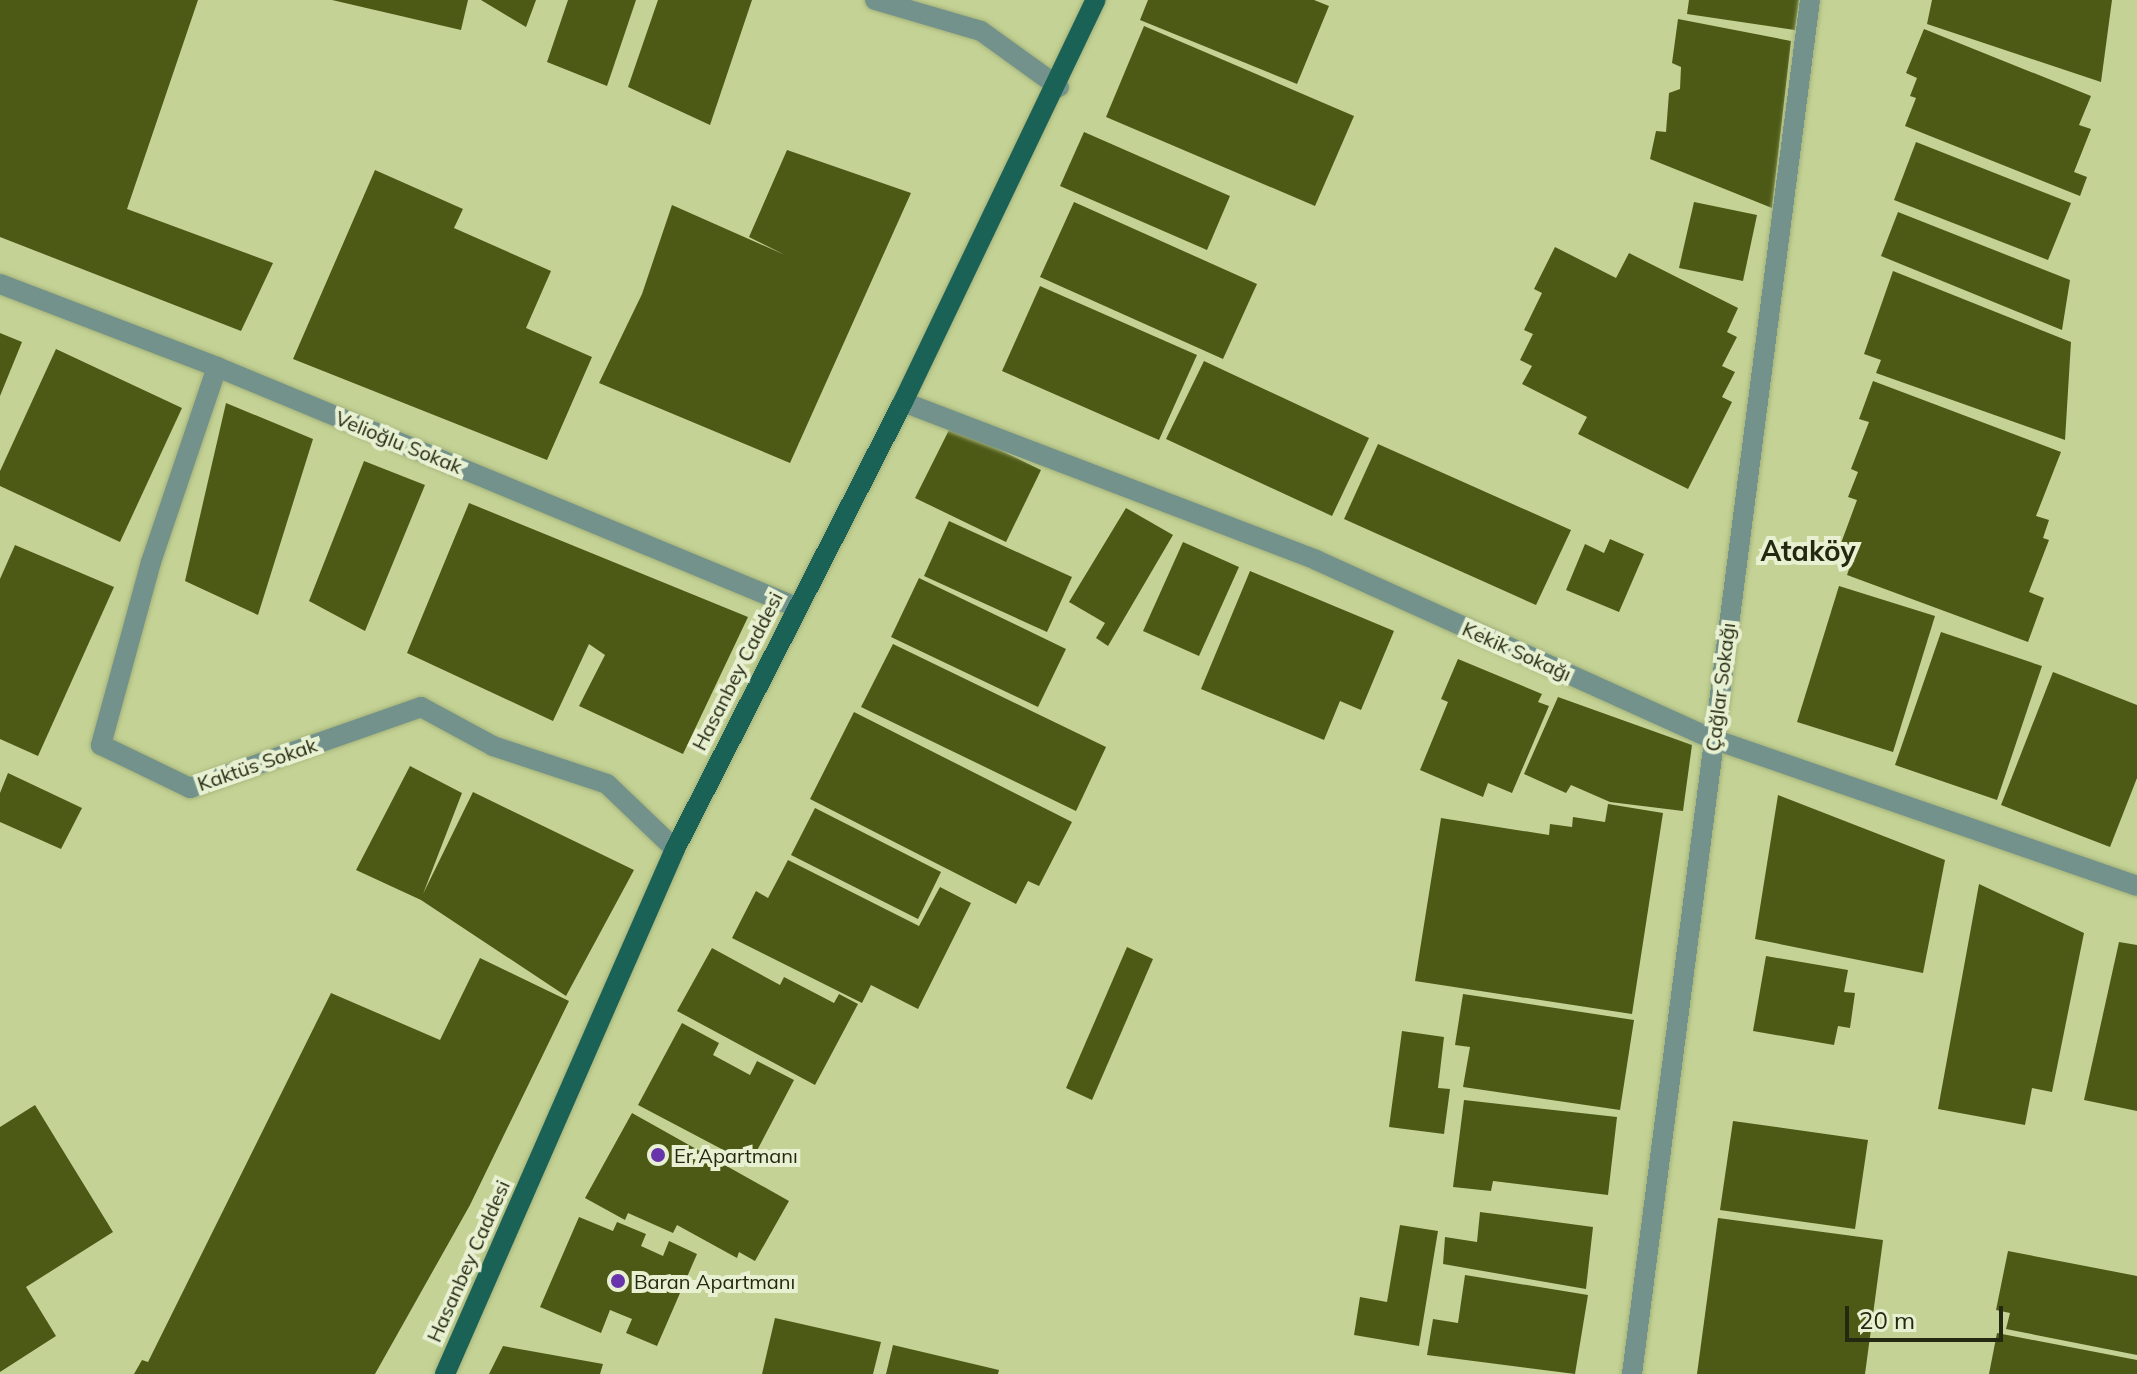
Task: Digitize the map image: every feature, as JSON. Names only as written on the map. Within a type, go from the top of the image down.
[{"type":"main road","name":"Hasanbey Caddesi","points":[[445,1374],[675,849],[903,402],[1059,87],[1096,0]]},
{"type":"street","points":[[875,0],[981,31],[1059,87]]},
{"type":"street","name":"Çağlar Sokağı","points":[[1632,1374],[1810,0]]},
{"type":"street","name":"Velioğlu Sokak","points":[[0,284],[217,367],[796,607]]},
{"type":"street","name":"Kaktüs Sokak","points":[[217,367],[151,562],[101,745],[190,788],[421,707],[493,746],[607,784],[675,849]]},
{"type":"street","name":"Kekik Sokağı","points":[[903,402],[1316,560],[1713,739],[2137,886]]},
{"type":"building","points":[[0,0],[198,0],[127,209],[273,263],[241,331],[0,237]]},
{"type":"building","points":[[332,0],[468,0],[461,30]]},
{"type":"building","points":[[481,0],[536,0],[526,27]]},
{"type":"building","points":[[568,0],[636,0],[607,86],[547,62]]},
{"type":"building","points":[[658,0],[752,0],[710,125],[628,87]]},
{"type":"building","points":[[1148,0],[1314,0],[1329,6],[1297,84],[1140,20]]},
{"type":"building","points":[[1689,0],[1799,0],[1795,30],[1687,14]]},
{"type":"building","points":[[1932,0],[2112,0],[2101,82],[1927,24]]},
{"type":"building","points":[[1678,19],[1791,41],[1772,208],[1650,159],[1656,131],[1666,132],[1669,93],[1680,89],[1681,67],[1672,63]]},
{"type":"building","points":[[1144,26],[1354,116],[1315,206],[1106,117]]},
{"type":"building","points":[[1924,29],[2091,96],[2079,125],[2091,129],[2074,172],[2087,177],[2080,196],[1905,126],[1916,98],[1910,96],[1917,78],[1906,73]]},
{"type":"building","points":[[1084,132],[1230,196],[1207,250],[1060,186]]},
{"type":"building","points":[[1916,142],[2071,203],[2048,260],[1894,200]]},
{"type":"building","points":[[787,150],[911,193],[790,463],[599,383],[642,294],[672,205],[785,255],[749,237]]},
{"type":"building","points":[[375,170],[463,209],[454,228],[551,271],[526,328],[592,357],[547,460],[293,359]]},
{"type":"building","points":[[1074,202],[1257,284],[1223,359],[1040,277]]},
{"type":"building","points":[[1694,202],[1757,215],[1743,281],[1679,268]]},
{"type":"building","points":[[1898,212],[2070,280],[2062,330],[1881,256]]},
{"type":"building","points":[[1555,247],[1616,278],[1629,253],[1738,308],[1727,332],[1737,337],[1722,366],[1735,372],[1722,397],[1732,402],[1688,489],[1578,434],[1587,417],[1522,384],[1532,366],[1520,360],[1533,334],[1524,330],[1542,293],[1534,289]]},
{"type":"building","points":[[1893,271],[2071,342],[2065,440],[1876,373],[1881,360],[1864,354]]},
{"type":"building","points":[[1040,286],[1197,355],[1159,440],[1002,371]]},
{"type":"building","points":[[0,333],[22,342],[0,396]]},
{"type":"building","points":[[56,349],[182,408],[120,542],[0,486],[0,471]]},
{"type":"building","points":[[1204,361],[1369,438],[1332,516],[1166,439]]},
{"type":"building","points":[[1873,381],[2061,452],[2036,516],[2049,520],[2043,538],[2049,540],[2029,592],[2044,598],[2028,642],[1847,575],[1852,560],[1837,554],[1857,500],[1848,497],[1858,472],[1851,469],[1869,422],[1859,419]]},
{"type":"building","points":[[226,403],[313,439],[258,615],[185,581]]},
{"type":"building","points":[[951,426],[1041,470],[1006,542],[915,498]]},
{"type":"building","points":[[1378,444],[1571,530],[1536,605],[1344,519]]},
{"type":"building","points":[[364,461],[425,485],[365,631],[309,601]]},
{"type":"building","points":[[469,503],[748,617],[683,754],[579,706],[605,655],[589,644],[553,721],[407,653]]},
{"type":"building","points":[[1126,508],[1173,535],[1108,646],[1096,638],[1105,623],[1069,602]]},
{"type":"building","points":[[949,521],[1072,577],[1047,632],[924,576]]},
{"type":"building","points":[[1610,539],[1644,554],[1619,612],[1566,590],[1585,544],[1604,553]]},
{"type":"building","points":[[1183,542],[1239,567],[1199,656],[1143,631]]},
{"type":"building","points":[[15,545],[114,587],[38,756],[0,739],[0,579]]},
{"type":"building","points":[[1250,571],[1394,631],[1361,710],[1340,701],[1324,740],[1201,689]]},
{"type":"building","points":[[919,578],[1066,649],[1038,707],[891,637]]},
{"type":"building","points":[[1839,586],[1935,616],[1893,752],[1797,722]]},
{"type":"building","points":[[1941,632],[2042,666],[1997,800],[1895,765]]},
{"type":"building","points":[[893,644],[1106,747],[1076,811],[861,707]]},
{"type":"building","points":[[1458,659],[1542,694],[1538,702],[1549,706],[1512,793],[1488,783],[1483,797],[1420,770],[1448,702],[1441,699]]},
{"type":"building","points":[[2053,672],[2137,705],[2137,778],[2110,847],[2001,805]]},
{"type":"building","points":[[1558,697],[1692,745],[1683,811],[1610,802],[1571,785],[1566,793],[1524,774]]},
{"type":"building","points":[[854,712],[1072,822],[1039,886],[1028,881],[1016,904],[810,799]]},
{"type":"building","points":[[410,766],[462,793],[423,894],[473,792],[634,870],[566,996],[421,900],[356,870]]},
{"type":"building","points":[[8,773],[82,808],[61,849],[0,822],[0,793]]},
{"type":"building","points":[[1778,795],[1945,860],[1923,973],[1755,939]]},
{"type":"building","points":[[1608,804],[1663,813],[1632,1014],[1415,981],[1441,818],[1549,835],[1550,824],[1572,827],[1573,817],[1605,822]]},
{"type":"building","points":[[815,808],[941,872],[918,919],[791,855]]},
{"type":"building","points":[[788,860],[919,926],[940,887],[971,903],[918,1009],[871,985],[862,1003],[732,938],[756,891],[768,898]]},
{"type":"building","points":[[1979,884],[2084,933],[2052,1092],[2032,1088],[2025,1125],[1938,1109]]},
{"type":"building","points":[[2119,942],[2137,945],[2137,1111],[2084,1100]]},
{"type":"building","points":[[1127,947],[1153,959],[1092,1100],[1066,1088]]},
{"type":"building","points":[[712,948],[780,985],[784,977],[834,1003],[839,994],[858,1004],[815,1085],[677,1011]]},
{"type":"building","points":[[1766,956],[1848,970],[1844,992],[1855,993],[1850,1028],[1838,1026],[1834,1045],[1753,1031]]},
{"type":"building","points":[[480,958],[569,1001],[470,1205],[375,1374],[134,1374],[142,1360],[148,1362],[331,993],[440,1040]]},
{"type":"building","points":[[1463,994],[1634,1020],[1620,1110],[1463,1087],[1470,1047],[1455,1045]]},
{"type":"building","points":[[682,1023],[719,1043],[713,1055],[750,1075],[757,1061],[794,1080],[750,1164],[638,1105]]},
{"type":"building","points":[[1402,1031],[1444,1037],[1438,1088],[1450,1089],[1444,1134],[1389,1127]]},
{"type":"building","points":[[1464,1100],[1617,1117],[1608,1195],[1493,1181],[1491,1191],[1453,1187]]},
{"type":"building","points":[[35,1105],[113,1232],[26,1287],[56,1336],[0,1372],[0,1127]]},
{"type":"building","name":"Er Apartmanı","points":[[632,1113],[789,1201],[755,1261],[739,1252],[737,1258],[677,1225],[673,1233],[628,1213],[625,1220],[585,1198]]},
{"type":"building","points":[[1733,1121],[1868,1140],[1855,1229],[1720,1210]]},
{"type":"building","points":[[1480,1212],[1593,1227],[1586,1289],[1443,1264],[1445,1237],[1477,1242]]},
{"type":"building","name":"Baran Apartmanı","points":[[579,1217],[613,1231],[617,1222],[646,1234],[641,1246],[663,1256],[669,1241],[697,1254],[657,1346],[626,1333],[632,1319],[610,1310],[601,1333],[540,1307]]},
{"type":"building","points":[[1718,1218],[1883,1240],[1865,1374],[1697,1374]]},
{"type":"building","points":[[1400,1225],[1438,1231],[1419,1346],[1354,1335],[1360,1297],[1387,1302]]},
{"type":"building","points":[[2008,1251],[2137,1276],[2137,1355],[2006,1329],[2010,1313],[1996,1310]]},
{"type":"building","points":[[1465,1275],[1588,1295],[1575,1374],[1427,1355],[1433,1319],[1458,1323]]},
{"type":"building","points":[[775,1318],[881,1342],[873,1374],[762,1374]]},
{"type":"building","points":[[1997,1333],[2137,1360],[2137,1374],[1989,1374]]},
{"type":"building","points":[[893,1345],[999,1370],[998,1374],[886,1374]]},
{"type":"building","points":[[503,1346],[603,1364],[600,1374],[489,1374]]},
{"type":"place","name":"Er Apartmanı","points":[[658,1155]]},
{"type":"place","name":"Baran Apartmanı","points":[[618,1281]]},
{"type":"district","name":"Ataköy","points":[[1808,551]]}]
